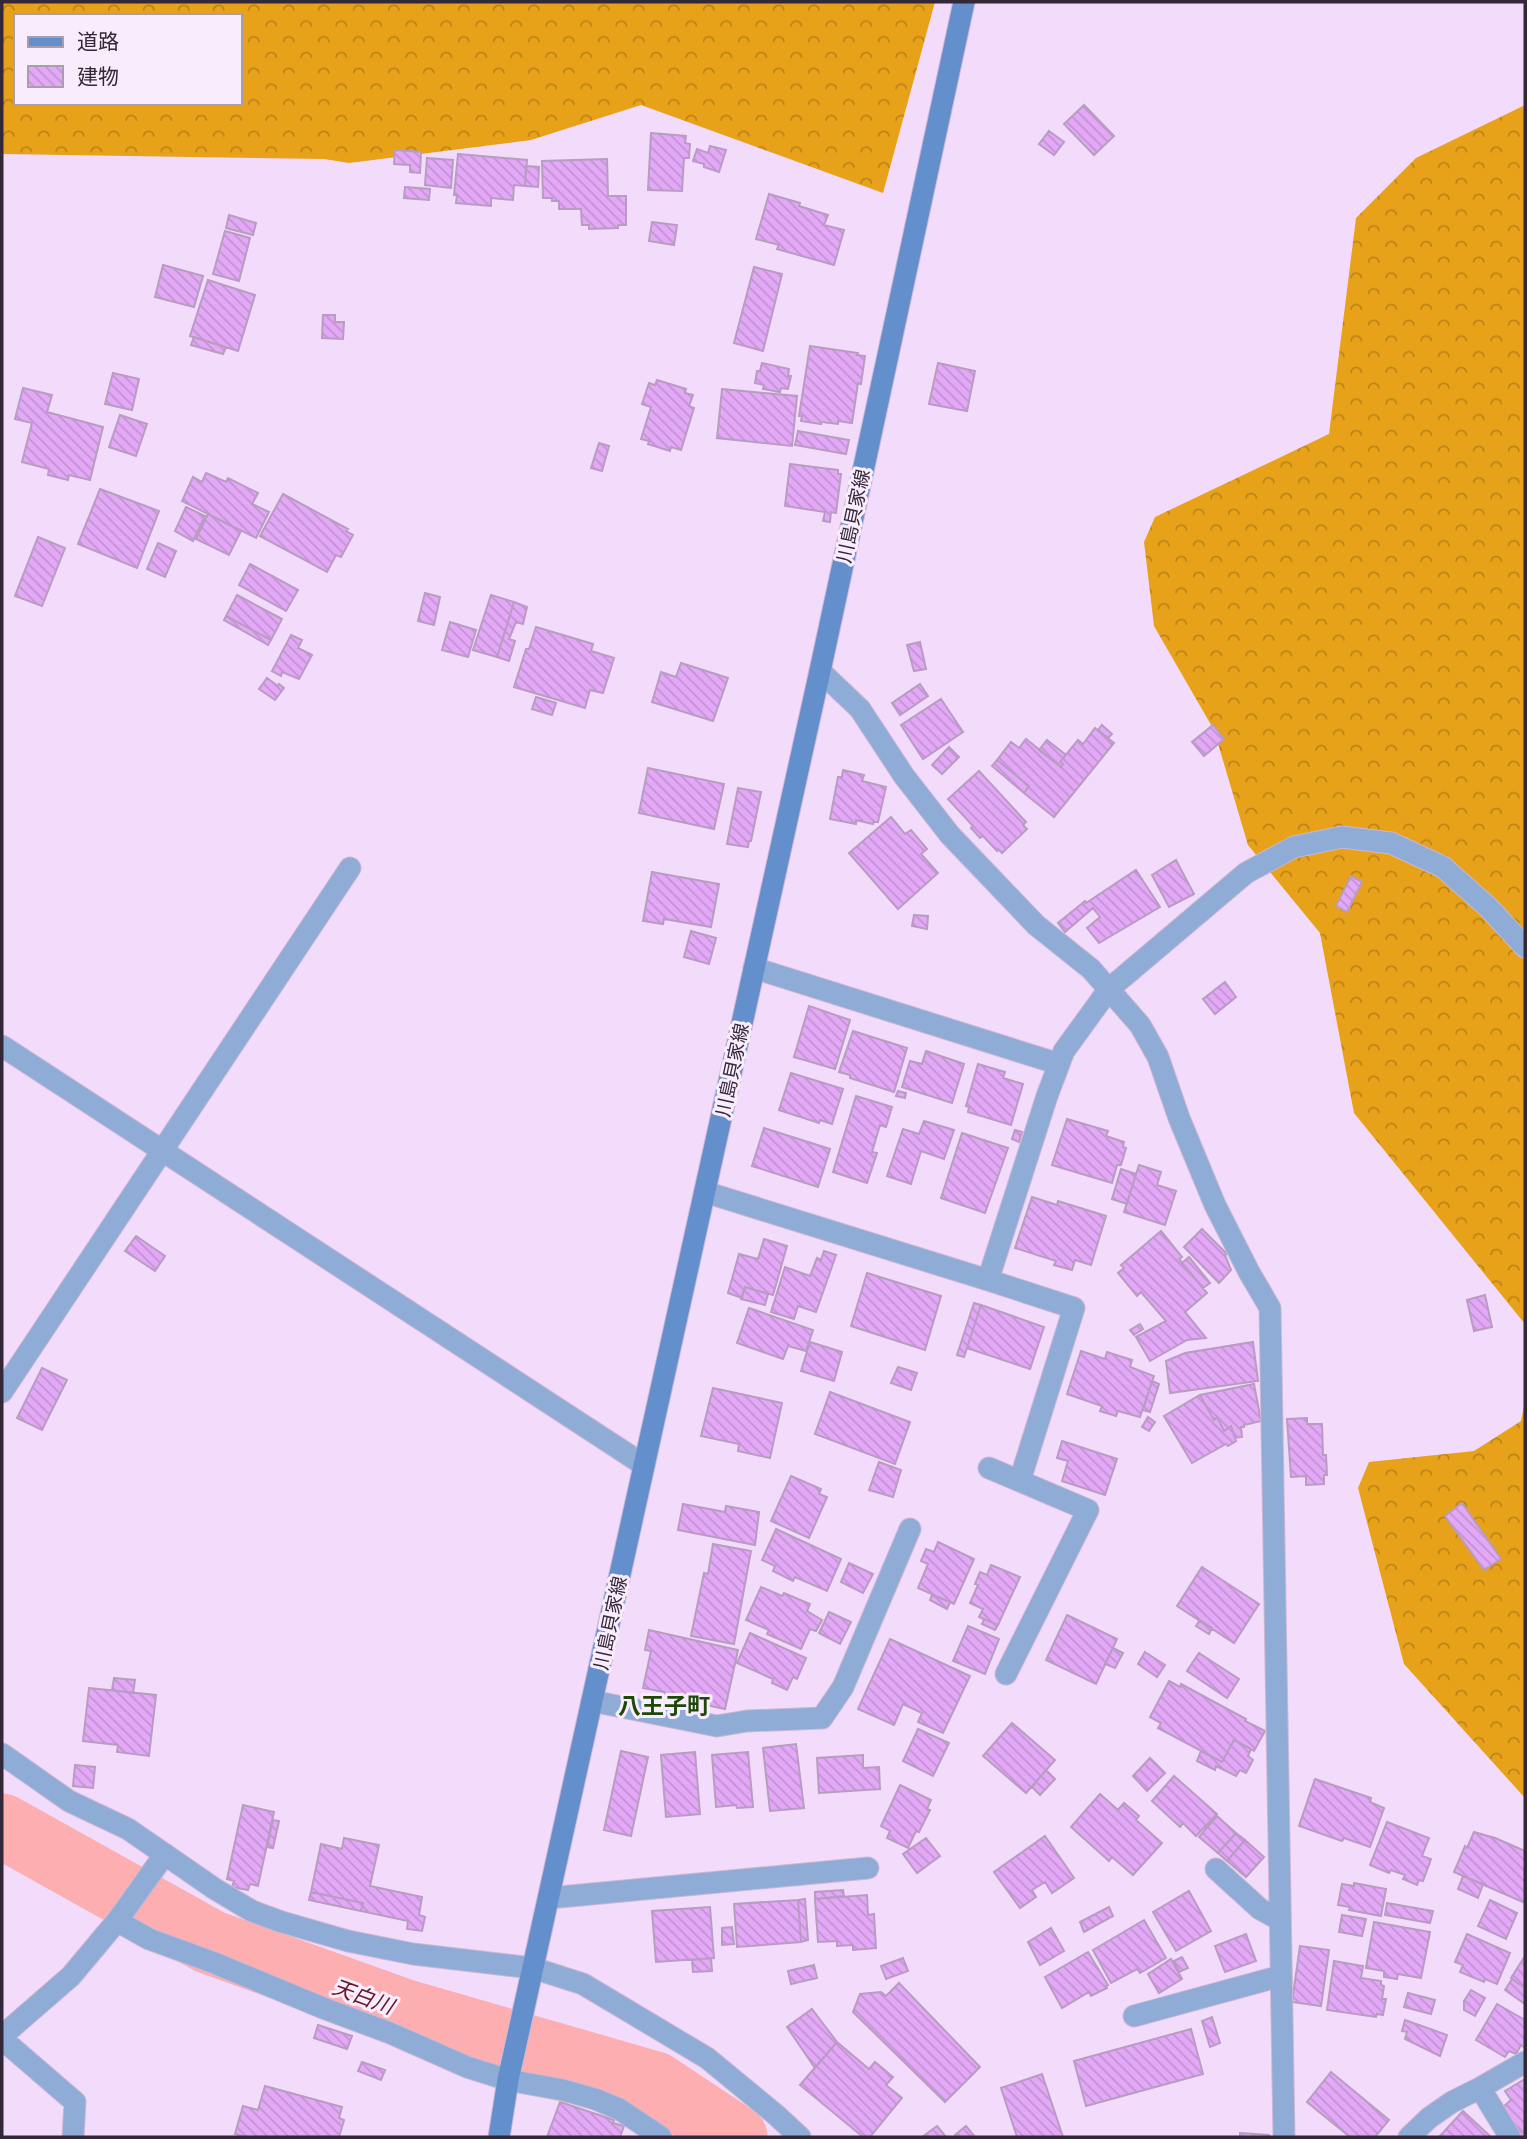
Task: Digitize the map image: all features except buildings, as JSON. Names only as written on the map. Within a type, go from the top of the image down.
[{"type":"main road","name":"川島貝家線","points":[[499,2137],[508,2080],[820,671],[964,2]]},
{"type":"street","points":[[820,671],[860,709],[904,776],[958,844],[1036,925],[1091,969],[1140,1025],[1158,1057],[1179,1118],[1215,1205],[1270,1308],[1284,2137]]},
{"type":"street","points":[[988,1280],[1063,1051],[1109,989],[1246,873],[1294,847],[1342,837],[1391,843],[1443,867],[1489,908],[1525,947]]},
{"type":"street","points":[[2,1392],[350,868]]},
{"type":"street","points":[[754,968],[1059,1064]]},
{"type":"street","points":[[2,1046],[644,1465]]},
{"type":"street","points":[[705,1192],[1073,1308],[1020,1480]]},
{"type":"street","points":[[989,1468],[1088,1510],[1006,1674]]},
{"type":"street","points":[[592,1701],[718,1726],[747,1721],[822,1718],[843,1688],[910,1529]]},
{"type":"street","points":[[2,1754],[69,1801],[128,1829],[252,1911],[348,1941],[414,1954],[533,1968],[583,1984],[707,2058],[800,2137]]},
{"type":"street","points":[[73,2137],[75,2102],[2,2037],[71,1976],[117,1921],[165,1854]]},
{"type":"street","points":[[549,1898],[868,1868]]},
{"type":"street","points":[[1216,1869],[1260,1909],[1280,1920]]},
{"type":"street","points":[[117,1921],[149,1939],[390,2033],[467,2067],[508,2080],[563,2090],[594,2099],[619,2109],[661,2137]]},
{"type":"street","points":[[1134,2016],[1281,1976]]},
{"type":"street","points":[[1409,2137],[1429,2118],[1452,2102],[1525,2062]]},
{"type":"street","points":[[1480,2088],[1510,2137]]},
{"type":"green space","points":[[2,2],[935,2],[883,193],[641,105],[531,140],[349,163],[324,159],[2,154]]},
{"type":"green space","points":[[1525,105],[1525,1324],[1354,1113],[1320,933],[1248,845],[1214,730],[1154,626],[1144,542],[1155,517],[1329,434],[1356,218],[1416,158]]},
{"type":"green space","points":[[1525,1401],[1525,1798],[1404,1664],[1358,1488],[1369,1462],[1474,1451],[1521,1421]]},
{"type":"waterway","name":"天白川","points":[[2,1826],[210,1942],[406,2012],[655,2084],[735,2137]]},
{"type":"district","name":"八王子町","points":[[664,1706]]}]
